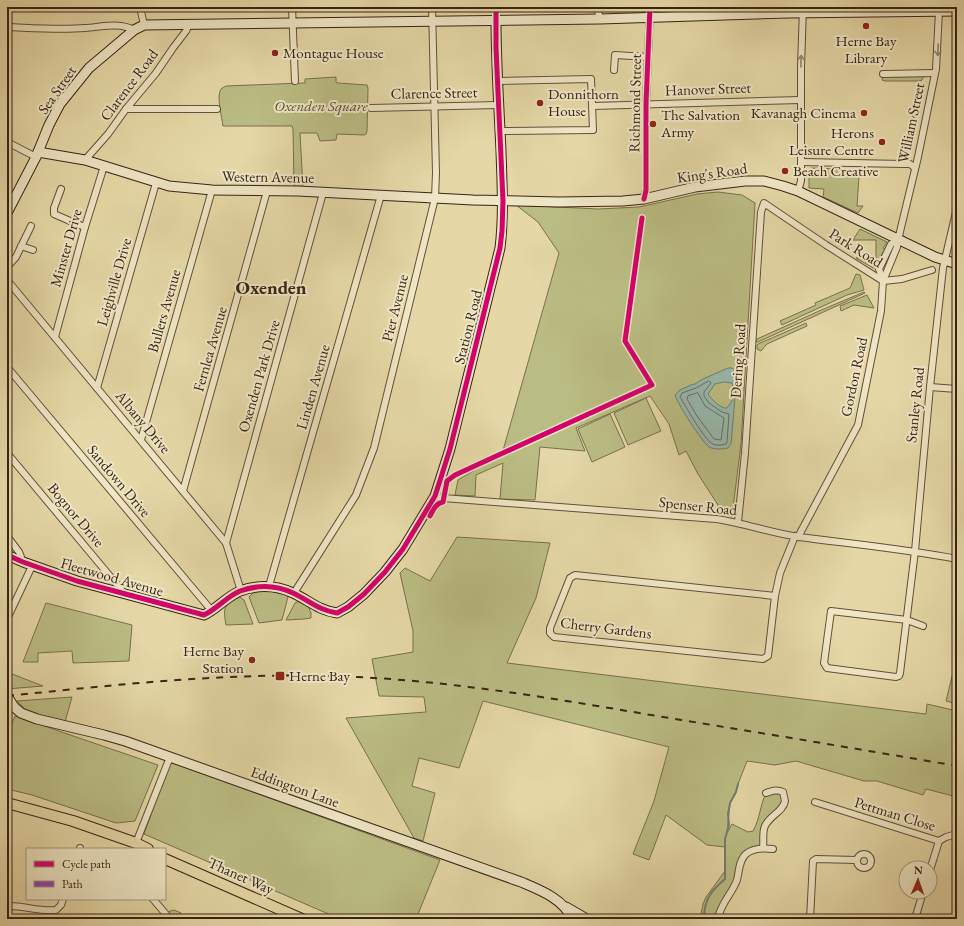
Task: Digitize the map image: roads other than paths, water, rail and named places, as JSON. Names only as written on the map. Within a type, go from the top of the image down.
[{"type":"main road","points":[[7,803],[46,813],[105,833],[137,846]]},
{"type":"main road","name":"Thanet Way","points":[[166,859],[302,919]]},
{"type":"street","points":[[140,7],[144,24],[650,17],[803,10],[957,11]]},
{"type":"street","points":[[292,7],[295,81]]},
{"type":"street","name":"Pier Avenue","points":[[294,593],[356,495],[374,448],[435,198],[435,106],[432,7]]},
{"type":"street","name":"Station Road","points":[[294,593],[319,609],[328,612],[338,613],[348,607],[364,594],[385,572],[403,549],[435,496],[450,449],[500,248],[503,201],[497,81],[496,7]]},
{"type":"street","points":[[597,7],[600,18]]},
{"type":"street","name":"Richmond Street","points":[[644,199],[646,190],[646,104],[650,7]]},
{"type":"street","points":[[798,191],[801,181],[800,100],[803,10]]},
{"type":"street","name":"William Street","points":[[898,240],[937,64],[939,11]]},
{"type":"street","name":"Sea Street","points":[[7,213],[37,155],[60,104],[89,68],[134,30],[144,24]]},
{"type":"street","name":"Clarence Road","points":[[85,160],[108,134],[126,109],[156,73],[186,31],[189,24]]},
{"type":"street","points":[[7,27],[84,28],[127,26],[134,30]]},
{"type":"street","points":[[614,70],[615,55],[648,57]]},
{"type":"street","points":[[883,74],[935,74]]},
{"type":"street","points":[[497,81],[591,79],[593,106],[593,130],[500,131]]},
{"type":"street","name":"Hanover Street","points":[[593,106],[800,100]]},
{"type":"street","name":"Clarence Street","points":[[371,108],[498,105]]},
{"type":"street","points":[[126,109],[217,109]]},
{"type":"street","points":[[10,143],[37,155]]},
{"type":"street","name":"Western Avenue","points":[[37,155],[85,160],[169,186],[212,190],[381,195],[503,201]]},
{"type":"street","points":[[801,162],[910,164],[915,168]]},
{"type":"street","name":"Minster Drive","points":[[55,337],[85,227],[104,166]]},
{"type":"street","name":"King's Road","points":[[503,201],[623,201],[644,199],[695,187],[745,181],[764,181],[798,191],[898,240],[944,261],[957,264]]},
{"type":"street","name":"Leighville Drive","points":[[97,388],[156,183]]},
{"type":"street","points":[[61,189],[54,208],[54,214],[85,227]]},
{"type":"street","name":"Bullers Avenue","points":[[141,440],[212,190]]},
{"type":"street","name":"Fernlea Avenue","points":[[183,491],[268,191]]},
{"type":"street","name":"Oxenden Park Drive","points":[[226,543],[323,193]]},
{"type":"street","name":"Linden Avenue","points":[[269,586],[381,195]]},
{"type":"street","name":"Park Road","points":[[764,203],[883,281],[902,279],[932,270]]},
{"type":"street","name":"Dering Road","points":[[738,522],[745,453],[761,212],[764,203]]},
{"type":"street","name":"Stanley Road","points":[[907,620],[944,261],[957,208]]},
{"type":"street","points":[[7,267],[16,257],[31,226]]},
{"type":"street","name":"Gordon Road","points":[[796,536],[858,425],[881,311],[883,281],[879,270],[891,244],[898,240]]},
{"type":"street","points":[[22,246],[33,250]]},
{"type":"street","name":"Albany Drive","points":[[7,280],[226,543],[242,591]]},
{"type":"street","name":"Sandown Drive","points":[[7,367],[212,612]]},
{"type":"street","points":[[930,387],[957,389]]},
{"type":"street","name":"Bognor Drive","points":[[7,452],[124,593]]},
{"type":"street","name":"Spenser Road","points":[[435,496],[443,498],[716,519],[738,522],[796,536],[915,551],[957,559]]},
{"type":"street","points":[[7,536],[19,552],[23,562]]},
{"type":"street","name":"Cherry Gardens","points":[[775,596],[575,575],[570,578],[550,628],[550,633],[554,637],[763,659],[768,656],[775,596],[780,573],[785,556],[796,536]]},
{"type":"street","name":"Fleetwood Avenue","points":[[7,555],[32,566],[77,581],[204,615],[212,612]]},
{"type":"street","points":[[7,619],[32,566]]},
{"type":"street","points":[[212,612],[229,597],[242,591],[257,587],[269,586],[281,588],[294,593]]},
{"type":"street","points":[[907,620],[899,676],[896,677],[827,668],[825,666],[824,663],[831,611],[907,620],[923,626]]},
{"type":"street","name":"Eddington Lane","points":[[10,700],[21,713],[37,719],[104,735],[170,757],[521,882],[548,894],[584,919]]},
{"type":"street","points":[[137,846],[170,757]]},
{"type":"street","points":[[764,848],[764,827],[780,810],[785,800],[782,792],[777,790],[766,794]]},
{"type":"street","name":"Pettman Close","points":[[815,802],[824,808],[939,841],[957,834]]},
{"type":"street","points":[[933,860],[939,841]]},
{"type":"street","points":[[718,919],[723,903],[736,881],[743,857],[752,850],[764,848],[773,849]]},
{"type":"street","points":[[810,919],[813,861],[816,859],[856,860]]},
{"type":"street","points":[[7,906],[18,906],[47,911],[56,910],[63,900]]},
{"type":"street","points":[[154,900],[170,919]]},
{"type":"street","points":[[915,919],[921,900]]},
{"type":"street","name":"Eddington Lane","points":[[564,906],[572,919]]},
{"type":"water","points":[[728,368],[735,370],[737,374],[731,444],[728,448],[714,449],[706,444],[685,414],[675,395],[680,390]],"holes":[[[724,382],[732,383],[733,396],[731,402],[727,408],[719,406],[708,394],[715,384]]]},
{"type":"waterway","points":[[704,919],[705,906],[709,896],[725,879],[725,839],[729,825],[728,814],[730,803],[736,792],[738,784]]},
{"type":"railway","points":[[7,696],[138,683],[225,677],[313,676],[396,679],[472,687],[549,698],[957,766]]},
{"type":"place","name":"Herne Bay Library","points":[[866,26]]},
{"type":"place","name":"Montague House","points":[[275,53]]},
{"type":"place","name":"Donnithorn House","points":[[540,103]]},
{"type":"place","name":"Kavanagh Cinema","points":[[864,113]]},
{"type":"place","name":"The Salvation Army","points":[[653,124]]},
{"type":"place","name":"Herons Leisure Centre","points":[[882,142]]},
{"type":"place","name":"Beach Creative","points":[[785,171]]},
{"type":"place","name":"Herne Bay Station","points":[[252,660]]},
{"type":"place","name":"Herne Bay","points":[[280,676]]},
{"type":"district","name":"Oxenden","points":[[271,287]]},
{"type":"park label","name":"Oxenden Square","points":[[321,106]]}]
